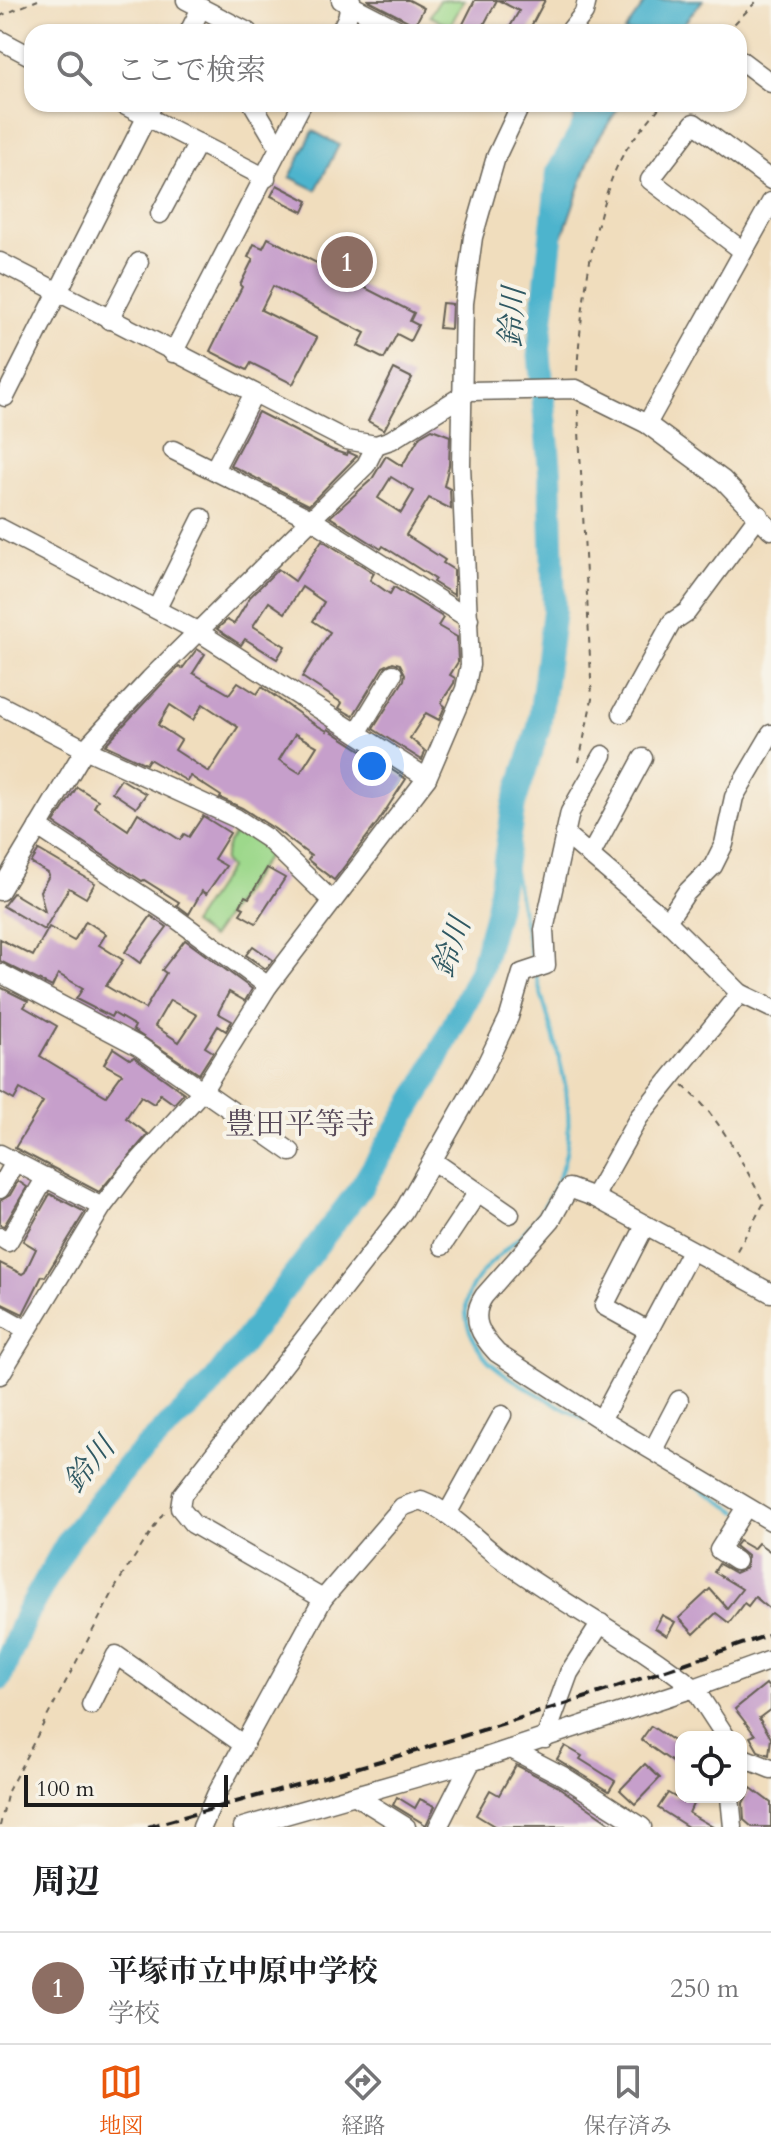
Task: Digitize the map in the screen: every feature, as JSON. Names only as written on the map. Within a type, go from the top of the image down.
[{"type":"street","points":[[575,24],[584,13],[587,0]]},
{"type":"street","points":[[344,24],[347,2],[388,24]]},
{"type":"street","points":[[190,24],[194,4],[233,24]]},
{"type":"street","points":[[0,40],[24,53]]},
{"type":"street","points":[[747,65],[771,83]]},
{"type":"street","points":[[5,397],[149,112]]},
{"type":"street","points":[[153,112],[198,143],[266,178]]},
{"type":"street","points":[[258,112],[279,148]]},
{"type":"street","points":[[173,353],[298,112]]},
{"type":"street","points":[[0,1375],[102,1207],[128,1173],[203,1090],[268,986],[427,778],[465,689],[470,665],[461,465],[466,392],[464,303],[473,237],[496,157],[517,112]]},
{"type":"street","points":[[743,251],[650,180],[694,123],[771,180]]},
{"type":"street","points":[[160,214],[198,143]]},
{"type":"street","points":[[647,424],[771,204]]},
{"type":"street","points":[[0,262],[346,440],[376,445],[391,440],[466,392],[576,389],[647,424],[723,480],[771,530]]},
{"type":"street","points":[[109,320],[139,262]]},
{"type":"street","points":[[214,470],[254,393]]},
{"type":"street","points":[[0,891],[85,749],[150,679],[366,465],[376,445]]},
{"type":"street","points":[[173,450],[311,519],[469,619]]},
{"type":"street","points":[[622,713],[672,622],[687,612],[759,515]]},
{"type":"street","points":[[157,608],[202,518]]},
{"type":"street","points":[[0,528],[199,632],[427,778]]},
{"type":"street","points":[[357,733],[393,674]]},
{"type":"street","points":[[0,705],[85,749],[236,818],[268,839],[332,901]]},
{"type":"street","points":[[667,921],[686,893],[713,866],[724,844],[734,797],[771,734]]},
{"type":"street","points":[[323,1599],[193,1524],[180,1508],[182,1495],[403,1212],[509,1017],[522,973],[546,965],[544,930],[570,812],[603,755]]},
{"type":"street","points":[[590,856],[643,758]]},
{"type":"street","points":[[38,827],[167,912],[268,986]]},
{"type":"street","points":[[565,834],[667,921],[740,993],[771,1008]]},
{"type":"street","points":[[0,973],[140,1047],[291,1152]]},
{"type":"street","points":[[594,1197],[639,1117],[740,993]]},
{"type":"street","points":[[0,1189],[8,1158],[102,1207]]},
{"type":"street","points":[[433,1161],[510,1214]]},
{"type":"street","points":[[0,1237],[8,1242],[46,1177]]},
{"type":"street","points":[[771,1293],[594,1197],[569,1188],[551,1220],[484,1296],[477,1306],[476,1319],[484,1339],[497,1353],[601,1420],[771,1521]]},
{"type":"street","points":[[442,1246],[478,1192]]},
{"type":"street","points":[[645,1226],[604,1306],[649,1331]]},
{"type":"street","points":[[601,1420],[691,1251]]},
{"type":"street","points":[[0,1315],[27,1330]]},
{"type":"street","points":[[653,1450],[679,1400]]},
{"type":"street","points":[[447,1514],[502,1415]]},
{"type":"street","points":[[202,1827],[323,1599],[402,1507],[421,1500],[447,1514],[500,1558],[661,1661],[694,1688],[722,1731]]},
{"type":"street","points":[[736,1561],[719,1550],[746,1507]]},
{"type":"street","points":[[545,1739],[569,1673],[601,1623]]},
{"type":"street","points":[[91,1705],[116,1655],[244,1745]]},
{"type":"street","points":[[243,1827],[545,1739],[771,1660]]},
{"type":"street","points":[[511,1749],[563,1776],[642,1827]]},
{"type":"street","points":[[747,1759],[771,1769]]},
{"type":"street","points":[[438,1827],[471,1762]]},
{"type":"street","points":[[356,1796],[406,1827]]},
{"type":"street","points":[[731,1803],[733,1827]]},
{"type":"path","points":[[0,16],[38,0]]},
{"type":"path","points":[[734,24],[758,0]]},
{"type":"path","points":[[578,769],[592,699],[576,389],[580,322],[601,211],[624,153],[656,112]]},
{"type":"path","points":[[671,1078],[696,1095],[764,1203],[727,1269]]},
{"type":"path","points":[[0,1826],[8,1791],[119,1581],[168,1507],[182,1495]]},
{"type":"green space","points":[[439,0],[464,0],[451,24],[430,16]]},
{"type":"green space","points":[[240,827],[271,851],[211,938],[192,924],[229,868],[223,861],[228,843]]},
{"type":"water","points":[[647,0],[703,0],[684,24],[630,24]]},
{"type":"water","points":[[575,112],[616,112],[594,146],[549,275]]},
{"type":"water","points":[[313,131],[339,145],[316,190],[290,177]]},
{"type":"building","points":[[367,0],[409,0],[424,8],[416,24]]},
{"type":"building","points":[[475,0],[497,0],[484,24],[463,24]]},
{"type":"building","points":[[498,0],[545,0],[532,24],[512,24],[519,11]]},
{"type":"building","points":[[277,185],[308,201],[303,212],[271,196]]},
{"type":"building","points":[[268,238],[414,313],[410,321],[418,325],[410,341],[397,334],[384,359],[358,346],[365,333],[273,286],[261,310],[317,338],[293,384],[251,363],[247,370],[210,351],[242,287],[240,285],[253,259],[248,257],[254,244],[263,248]]},
{"type":"building","points":[[442,303],[452,304],[451,329],[439,328]]},
{"type":"building","points":[[394,369],[412,378],[384,430],[368,421]]},
{"type":"building","points":[[258,412],[332,450],[357,456],[309,505],[230,465]]},
{"type":"building","points":[[432,429],[450,436],[449,465],[444,486],[450,489],[451,509],[429,498],[406,535],[445,560],[443,563],[454,570],[454,595],[383,546],[381,549],[330,517],[372,479],[386,456],[402,466],[420,436]],"holes":[[[391,477],[414,491],[401,513],[378,498]]]},
{"type":"building","points":[[322,540],[374,573],[370,580],[390,594],[394,587],[441,616],[443,618],[438,626],[457,637],[458,662],[450,675],[455,678],[454,683],[441,703],[445,706],[439,720],[426,713],[410,738],[425,751],[422,760],[373,729],[404,680],[405,674],[400,664],[393,662],[383,667],[353,716],[339,708],[342,703],[302,677],[330,632],[313,621],[324,602],[302,587],[285,613],[269,602],[253,626],[285,646],[277,659],[245,639],[241,645],[217,629],[227,620],[234,624],[250,597],[278,569],[295,581]]},
{"type":"building","points":[[197,649],[205,654],[193,673],[229,694],[238,682],[257,694],[262,687],[308,720],[328,729],[406,779],[334,880],[308,860],[311,856],[275,829],[220,798],[190,776],[187,781],[149,759],[146,764],[105,745],[179,667],[182,669]],"holes":[[[203,704],[238,727],[209,772],[175,750],[181,740],[158,725],[170,705],[193,720]],[[295,734],[317,746],[300,773],[279,760]]]},
{"type":"building","points":[[121,779],[146,794],[136,808],[112,792]]},
{"type":"building","points":[[77,787],[98,800],[94,807],[128,830],[138,813],[180,840],[184,834],[189,837],[203,816],[230,833],[214,859],[226,866],[206,894],[202,891],[189,914],[177,905],[179,902],[54,823]]},
{"type":"building","points":[[39,850],[95,883],[86,898],[69,888],[44,930],[3,906],[13,893],[45,912],[40,891],[49,876],[31,863]]},
{"type":"building","points":[[267,868],[285,878],[256,923],[240,914],[244,908],[240,906],[245,896],[249,898]]},
{"type":"building","points":[[151,916],[167,927],[140,963],[125,952]]},
{"type":"building","points":[[86,921],[106,934],[99,945],[123,960],[106,986],[145,1009],[166,973],[162,970],[185,940],[252,989],[245,1001],[229,992],[218,1013],[232,1021],[226,1031],[218,1026],[205,1047],[213,1052],[199,1074],[133,1030],[135,1026],[113,1013],[111,1017],[76,999],[83,988],[58,974],[52,987],[0,961],[0,939],[33,956],[49,927],[74,941]],"holes":[[[170,1000],[197,1015],[179,1042],[155,1026]]]},
{"type":"building","points":[[253,946],[273,960],[266,969],[246,955]]},
{"type":"building","points":[[0,987],[28,1001],[24,1007],[57,1026],[40,1056],[106,1096],[122,1074],[104,1064],[113,1048],[130,1059],[134,1057],[184,1093],[174,1104],[160,1094],[154,1104],[141,1096],[126,1118],[148,1134],[99,1192],[15,1148],[43,1102],[20,1089],[14,1100],[0,1092]]},
{"type":"building","points":[[18,1181],[27,1187],[4,1226],[0,1225],[0,1201],[10,1195]]},
{"type":"building","points":[[50,1194],[85,1212],[45,1277],[42,1276],[23,1314],[0,1303],[0,1263],[22,1274],[25,1272],[36,1249],[23,1241]]},
{"type":"building","points":[[739,1541],[753,1549],[758,1543],[771,1552],[771,1610],[755,1597],[748,1606],[744,1603],[729,1623],[716,1613],[694,1634],[679,1618],[710,1589],[727,1608],[742,1589],[714,1572],[719,1564],[735,1573],[746,1568],[747,1556],[735,1546]]},
{"type":"building","points":[[662,1615],[675,1622],[667,1636],[655,1628]]},
{"type":"building","points":[[766,1684],[771,1690],[771,1709],[759,1718],[771,1738],[769,1755],[758,1751],[750,1737],[755,1735],[735,1709]]},
{"type":"building","points":[[651,1726],[675,1742],[674,1763],[641,1740]]},
{"type":"building","points":[[565,1746],[615,1781],[609,1791],[557,1759]]},
{"type":"building","points":[[645,1764],[660,1778],[635,1804],[620,1790]]},
{"type":"building","points":[[516,1765],[557,1786],[616,1827],[496,1827],[476,1815],[490,1790],[499,1795]]},
{"type":"building","points":[[751,1788],[771,1803],[771,1827],[752,1827],[744,1820],[743,1803],[747,1803]]},
{"type":"building","points":[[668,1793],[675,1797],[675,1803],[693,1803],[689,1813],[713,1827],[688,1827],[658,1808]]},
{"type":"building","points":[[397,1797],[415,1808],[420,1799],[435,1806],[426,1825],[393,1805]]},
{"type":"waterway","name":"鈴川","points":[[0,1679],[26,1615],[70,1538],[128,1465],[209,1388],[362,1186],[427,1079],[481,969],[497,909],[514,804],[539,727],[554,611],[550,471],[539,349],[558,172],[592,112]]},
{"type":"waterway","points":[[508,841],[532,962]]},
{"type":"waterway","points":[[536,975],[565,1085],[568,1108],[566,1153],[552,1193],[541,1211],[471,1288],[466,1302],[466,1318],[476,1344],[493,1365],[587,1421]]},
{"type":"waterway","points":[[694,1485],[738,1512]]},
{"type":"railway","points":[[148,1827],[419,1750],[771,1634]]},
{"type":"place","name":"平塚市立中原中学校","points":[[347,262]]},
{"type":"district","name":"豊田平等寺","points":[[300,1124]]}]
